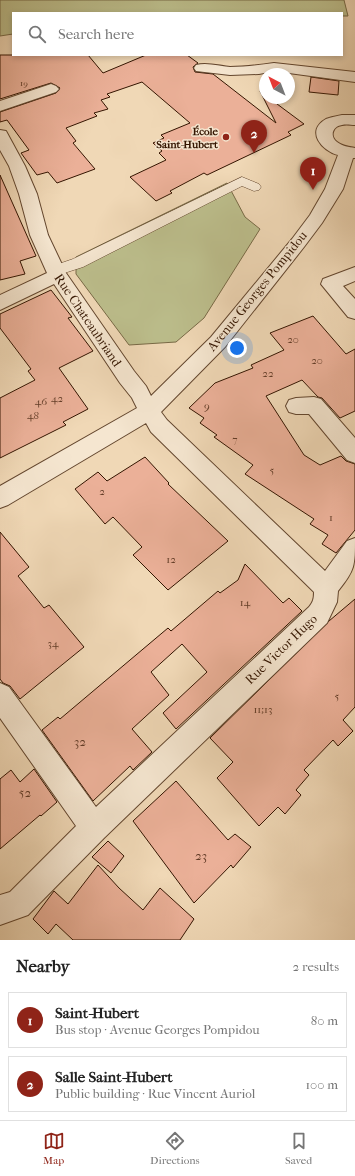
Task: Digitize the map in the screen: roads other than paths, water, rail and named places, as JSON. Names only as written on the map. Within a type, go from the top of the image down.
[{"type":"street","points":[[201,68],[230,71],[259,70],[274,67],[355,77]]},
{"type":"street","points":[[0,106],[51,89]]},
{"type":"street","points":[[351,153],[333,148],[325,140],[323,135],[327,126],[332,122],[354,117]]},
{"type":"street","name":"Rue Chateaubriand","points":[[0,135],[17,166],[28,194],[39,236],[57,274],[127,377],[139,392],[148,411]]},
{"type":"street","name":"Avenue Georges Pompidou","points":[[0,498],[148,411],[218,342],[298,243],[316,219],[334,189],[351,153]]},
{"type":"street","points":[[0,303],[242,181],[254,187]]},
{"type":"street","points":[[355,274],[330,284],[355,312]]},
{"type":"street","points":[[296,406],[314,405],[355,454]]},
{"type":"street","points":[[148,411],[159,426],[325,587],[338,574],[355,549]]},
{"type":"street","name":"Rue Victor Hugo","points":[[0,910],[18,904],[51,873],[94,828],[318,615],[326,604],[327,596],[325,587]]},
{"type":"street","points":[[0,696],[94,828]]},
{"type":"place","name":"École Saint-Hubert","points":[[226,137]]},
{"type":"place","name":"Salle Saint-Hubert","points":[[254,153]]},
{"type":"place","name":"Saint-Hubert","points":[[313,190]]}]
